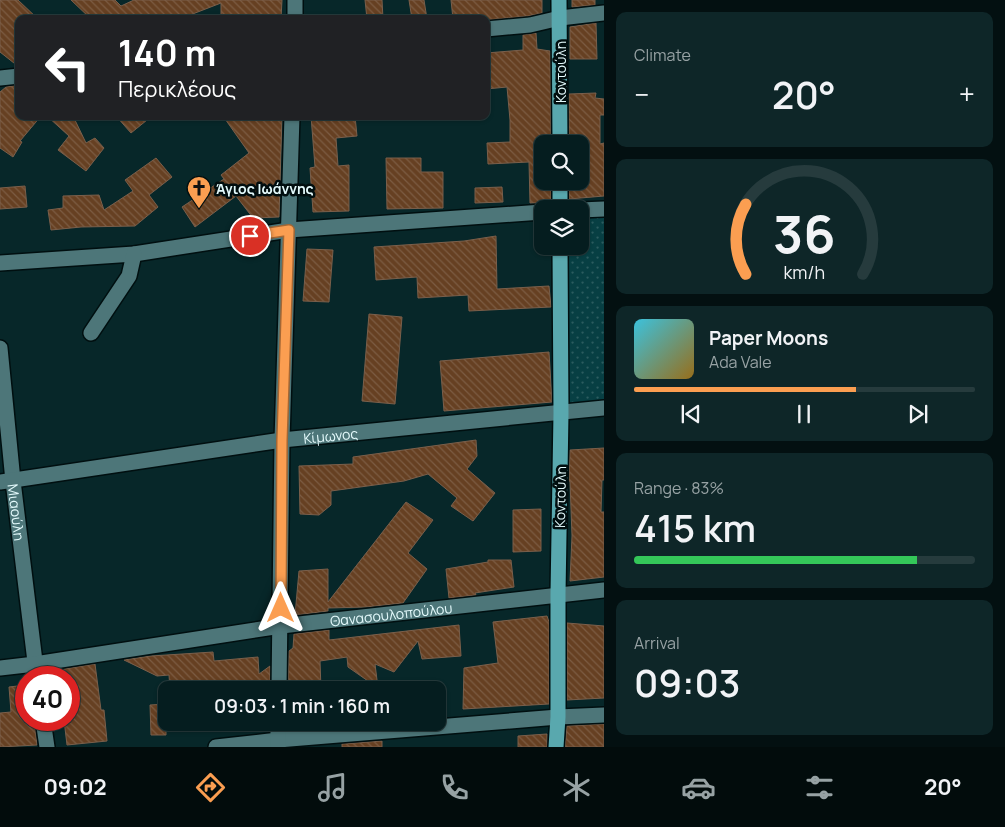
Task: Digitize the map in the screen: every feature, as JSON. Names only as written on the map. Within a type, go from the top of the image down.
[{"type":"main road","name":"Κοντούλη","points":[[559,0],[560,135]]},
{"type":"main road","name":"Κοντούλη","points":[[556,747],[558,717],[561,413],[560,255]]},
{"type":"street","points":[[295,0],[295,15]]},
{"type":"street","points":[[490,29],[530,25],[560,18],[604,13]]},
{"type":"street","points":[[0,78],[15,76]]},
{"type":"street","points":[[279,681],[282,440],[292,120]]},
{"type":"street","points":[[589,209],[604,208]]},
{"type":"street","points":[[0,263],[134,254],[289,230],[534,213]]},
{"type":"street","points":[[91,333],[129,276],[134,254]]},
{"type":"street","name":"Μιαούλη","points":[[0,348],[7,481],[35,666]]},
{"type":"street","name":"Κίμωνος","points":[[7,481],[282,440],[604,408]]},
{"type":"street","name":"Θανασουλοπούλου","points":[[63,666],[281,626],[604,590]]},
{"type":"street","name":"Θανασουλοπούλου","points":[[0,668],[15,669]]},
{"type":"street","points":[[216,747],[558,717],[604,715]]},
{"type":"street","points":[[45,731],[47,747]]},
{"type":"shaded area","points":[[604,215],[604,400],[568,403],[568,255],[589,255],[589,216]]},
{"type":"building","points":[[0,0],[18,0],[34,15],[15,15],[15,64],[0,52]]},
{"type":"building","points":[[71,0],[115,0],[121,6],[134,0],[282,0],[281,15],[221,15],[221,3],[190,15],[87,15]]},
{"type":"building","points":[[365,0],[382,0],[383,15],[367,15]]},
{"type":"building","points":[[409,0],[424,0],[426,15],[411,15]]},
{"type":"building","points":[[451,0],[542,0],[542,13],[528,16],[490,20],[490,15],[453,15]]},
{"type":"building","points":[[572,0],[595,0],[595,5],[572,7]]},
{"type":"building","points":[[596,23],[597,59],[570,59],[570,27]]},
{"type":"building","points":[[536,33],[537,49],[550,51],[551,135],[534,135],[534,190],[551,190],[551,200],[534,200],[534,203],[530,203],[529,162],[488,164],[487,143],[510,142],[507,87],[490,89],[490,53],[523,50],[523,35]]},
{"type":"building","points":[[15,86],[15,120],[38,120],[20,141],[22,142],[13,157],[0,148],[0,92],[6,87]]},
{"type":"building","points":[[596,93],[595,98],[604,99],[604,115],[600,115],[600,144],[604,143],[604,196],[569,199],[569,190],[589,190],[589,135],[569,135],[569,94]]},
{"type":"building","points":[[51,120],[75,120],[86,143],[95,138],[104,148],[86,171],[58,150],[69,136]]},
{"type":"building","points":[[120,120],[147,120],[131,133]]},
{"type":"building","points":[[226,120],[282,120],[279,217],[253,218],[236,196],[195,227],[182,207],[224,179],[221,175],[249,153]]},
{"type":"building","points":[[311,120],[355,120],[357,136],[336,138],[338,166],[349,165],[349,211],[313,212],[310,168],[315,167]]},
{"type":"building","points":[[156,158],[172,177],[149,195],[158,207],[135,226],[81,227],[51,230],[48,210],[63,208],[63,196],[99,195],[104,210],[133,191],[125,180]]},
{"type":"building","points":[[386,158],[421,158],[421,172],[443,172],[443,208],[387,209]]},
{"type":"building","points":[[25,186],[27,207],[0,209],[0,188]]},
{"type":"building","points":[[502,187],[503,202],[475,203],[475,188]]},
{"type":"building","points":[[496,236],[497,289],[549,286],[551,307],[469,311],[468,295],[418,298],[417,277],[376,280],[374,247],[464,241]]},
{"type":"building","points":[[307,249],[333,250],[329,302],[303,301]]},
{"type":"building","points":[[369,314],[402,317],[395,404],[362,401]]},
{"type":"building","points":[[549,352],[552,402],[444,411],[440,361]]},
{"type":"building","points":[[476,440],[477,456],[467,469],[495,493],[473,521],[451,506],[457,498],[428,474],[404,481],[331,491],[331,505],[319,515],[300,514],[299,466],[353,464],[353,457]]},
{"type":"building","points":[[604,448],[601,512],[604,512],[604,577],[570,581],[572,536],[569,481],[570,450]]},
{"type":"building","points":[[406,502],[433,520],[408,553],[427,569],[403,603],[366,607],[328,608],[328,611],[295,615],[299,571],[328,569],[328,602]]},
{"type":"building","points":[[541,509],[541,551],[513,552],[513,510]]},
{"type":"building","points":[[488,560],[511,560],[514,587],[475,593],[476,595],[449,598],[446,569],[488,562]]},
{"type":"building","points":[[547,616],[549,622],[549,704],[463,709],[464,668],[498,663],[493,622]]},
{"type":"building","points":[[567,623],[604,626],[604,698],[567,700]]},
{"type":"building","points":[[459,625],[461,656],[422,659],[418,641],[394,672],[375,664],[377,681],[368,681],[348,667],[347,657],[320,661],[321,681],[288,681],[289,651],[293,648],[294,634],[329,630],[329,640]]},
{"type":"building","points":[[213,652],[214,661],[258,657],[259,674],[270,666],[270,681],[169,681],[169,675],[157,676],[124,660],[151,656]]},
{"type":"building","points":[[95,664],[101,710],[104,710],[107,741],[67,745],[65,731],[80,731],[80,666]]},
{"type":"building","points":[[15,686],[15,731],[35,731],[37,745],[0,747],[0,713],[11,712],[9,687]]},
{"type":"building","points":[[158,704],[158,731],[166,731],[166,735],[151,735],[150,705]]},
{"type":"building","points":[[604,724],[604,747],[565,747],[567,726]]},
{"type":"building","points":[[547,734],[547,747],[518,747],[518,736]]},
{"type":"building","points":[[382,741],[382,747],[342,747],[342,744]]},
{"type":"place","name":"Άγιος Ιωάννης","points":[[199,209]]},
{"type":"route","points":[[250,236],[289,230],[282,440],[281,608]]}]
